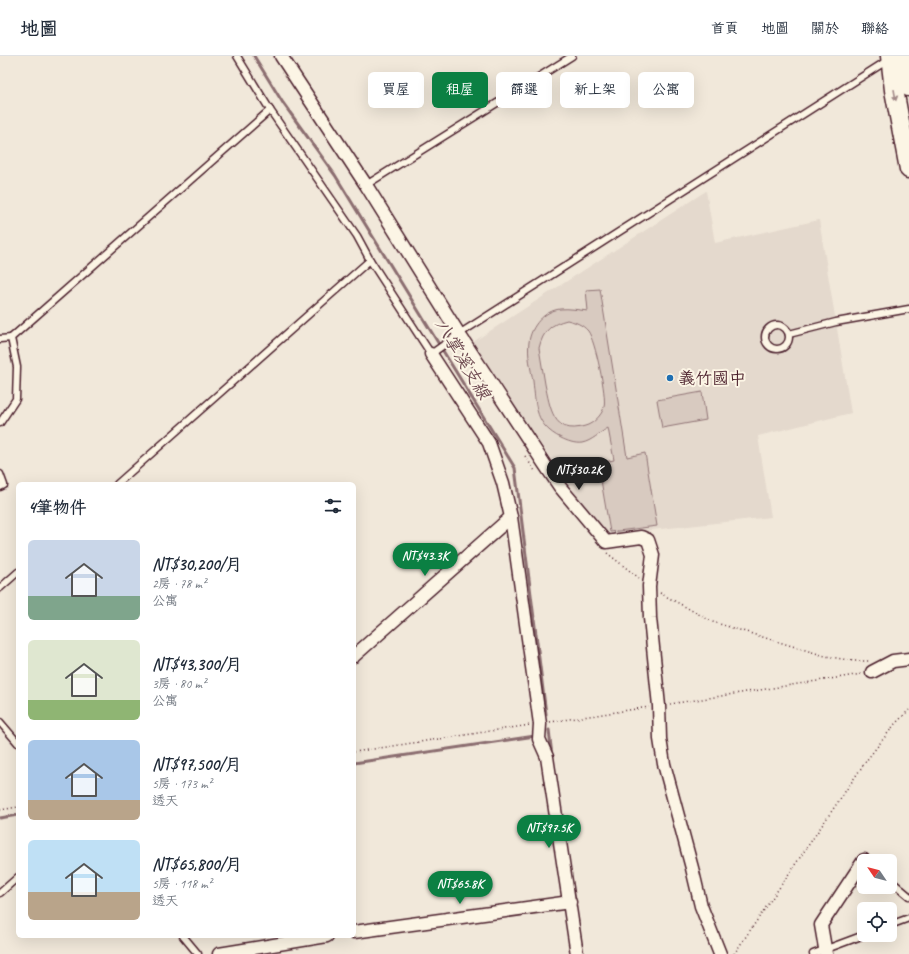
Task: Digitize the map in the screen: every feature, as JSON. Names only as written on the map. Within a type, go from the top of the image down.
[{"type":"main road","points":[[895,57],[909,87]]},
{"type":"main road","points":[[895,57],[894,90],[909,169]]},
{"type":"street","points":[[281,56],[366,185],[459,334],[560,487],[606,542],[641,537],[648,540],[654,555],[649,593],[659,706],[660,739],[664,764],[701,906],[720,954]]},
{"type":"street","points":[[434,352],[489,443],[503,483],[511,517],[540,730],[547,757],[577,954]]},
{"type":"street","points":[[356,654],[511,517]]},
{"type":"street","points":[[872,672],[893,661],[909,659]]},
{"type":"street","points":[[821,953],[821,925],[857,872]]},
{"type":"street","points":[[356,932],[570,902]]},
{"type":"street","points":[[219,954],[315,938]]},
{"type":"lane","points":[[237,56],[270,110],[357,236],[370,260],[434,352],[459,334],[895,57]]},
{"type":"lane","points":[[366,185],[572,56]]},
{"type":"lane","points":[[0,339],[11,338],[270,110]]},
{"type":"lane","points":[[119,482],[370,260]]},
{"type":"lane","points":[[789,334],[836,322],[909,309]]},
{"type":"lane","points":[[776,325],[784,327],[789,334],[788,342],[783,348],[772,348],[766,343],[766,331],[772,326],[776,325]]},
{"type":"lane","points":[[0,423],[16,399],[17,367],[11,338]]},
{"type":"lane","points":[[0,474],[4,485],[0,487]]},
{"type":"lane","points":[[0,588],[16,574]]},
{"type":"lane","points":[[0,722],[16,741]]},
{"type":"lane","points":[[0,893],[16,879]]},
{"type":"lane","points":[[897,886],[909,896]]},
{"type":"lane","points":[[897,923],[909,918]]},
{"type":"lane","points":[[185,938],[198,954]]},
{"type":"lane","points":[[821,953],[857,938]]},
{"type":"path","points":[[356,752],[540,730],[659,706],[872,672]]},
{"type":"path","points":[[734,954],[866,761],[895,724],[909,710]]},
{"type":"path","points":[[0,810],[16,807]]},
{"type":"shaded area","name":"義竹國中","points":[[706,191],[715,243],[819,220],[851,413],[758,436],[771,517],[605,535],[470,344]]},
{"type":"shaded area","points":[[600,289],[627,457],[645,453],[657,526],[610,532],[598,463],[614,460],[608,428],[586,442],[574,443],[552,433],[546,427],[538,414],[529,357],[530,336],[532,330],[539,320],[554,310],[567,309],[588,311],[586,290]],"holes":[[[567,320],[583,327],[591,336],[600,368],[604,392],[604,407],[599,416],[588,425],[574,428],[566,427],[560,423],[551,410],[539,348],[548,329]]]},
{"type":"shaded area","points":[[702,392],[706,420],[662,428],[657,400]]},
{"type":"waterway","name":"八掌溪支線","points":[[254,56],[283,103],[335,175],[515,468],[546,714]]},
{"type":"waterway","name":"八掌溪支線","points":[[549,730],[552,756]]},
{"type":"waterway","points":[[356,763],[535,736]]},
{"type":"waterway","points":[[0,818],[16,815]]},
{"type":"place","name":"義竹國中","points":[[670,378]]}]
